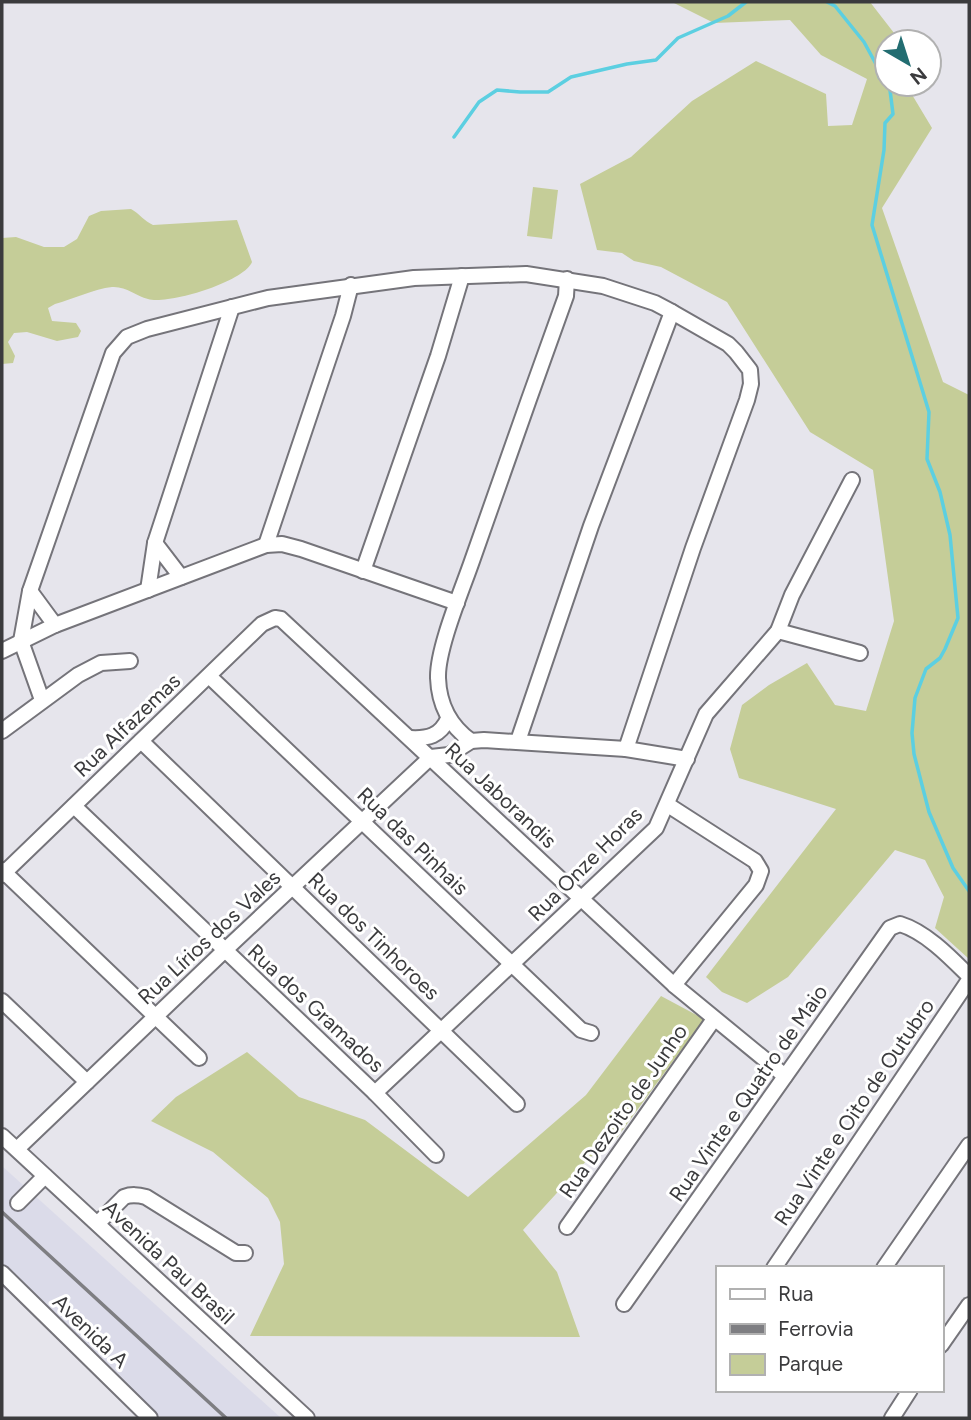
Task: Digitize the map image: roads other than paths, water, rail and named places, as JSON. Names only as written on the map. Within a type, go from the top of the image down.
[{"type":"street","points":[[42,699],[21,641],[30,591],[113,353],[119,344],[127,337],[147,329],[268,298],[351,285],[526,274],[567,279],[624,292],[655,303],[728,344],[750,370],[751,384],[733,442],[693,548],[626,750]]},
{"type":"street","points":[[363,572],[438,356],[462,276]]},
{"type":"street","points":[[471,741],[448,719],[438,677],[441,657],[457,603],[566,296],[567,279]]},
{"type":"street","points":[[266,545],[351,285]]},
{"type":"street","points":[[148,590],[155,543],[232,307]]},
{"type":"street","points":[[518,741],[591,526],[672,312]]},
{"type":"street","name":"Rua Onze Horas","points":[[375,1093],[656,828],[706,714],[779,631],[792,595],[852,480]]},
{"type":"street","points":[[155,543],[181,577]]},
{"type":"street","points":[[2,651],[55,625],[266,545],[292,546],[457,603]]},
{"type":"street","points":[[30,591],[55,625]]},
{"type":"street","name":"Rua Alfazemas","points":[[3,873],[262,624],[275,618],[286,622]]},
{"type":"street","name":"Rua Jaborandis","points":[[286,622],[674,985],[785,1076]]},
{"type":"street","points":[[779,631],[860,653]]},
{"type":"street","points":[[2,732],[42,699],[78,675],[101,663],[130,661]]},
{"type":"street","name":"Rua das Pinhais","points":[[209,676],[582,1030],[592,1033]]},
{"type":"street","points":[[410,738],[425,739],[434,736],[448,719]]},
{"type":"street","name":"Rua dos Tinhoroes","points":[[141,741],[517,1104]]},
{"type":"street","points":[[431,757],[449,755],[471,741],[518,741],[626,750],[687,759]]},
{"type":"street","name":"Rua Lírios dos Vales","points":[[17,1149],[431,757]]},
{"type":"street","points":[[668,805],[755,861],[761,871],[756,885],[674,985]]},
{"type":"street","name":"Rua dos Gramados","points":[[74,806],[375,1093],[436,1156]]},
{"type":"street","points":[[3,873],[199,1058]]},
{"type":"street","name":"Rua Vinte e Quatro de Maio","points":[[624,1304],[890,928],[900,924],[914,931],[949,957],[969,978]]},
{"type":"street","name":"Rua Vinte e Oito de Outubro","points":[[775,1266],[969,978]]},
{"type":"street","points":[[2,1001],[87,1082]]},
{"type":"street","name":"Rua Dezoito de Junho","points":[[567,1227],[714,1019]]},
{"type":"street","name":"Avenida Pau Brasil","points":[[2,1136],[307,1418]]},
{"type":"street","points":[[885,1266],[969,1145]]},
{"type":"street","points":[[18,1203],[46,1175]]},
{"type":"street","points":[[98,1223],[124,1197],[146,1197],[236,1253],[245,1253]]},
{"type":"street","name":"Avenida A","points":[[2,1273],[150,1418]]},
{"type":"street","points":[[943,1342],[969,1306]]},
{"type":"street","points":[[892,1418],[906,1396]]},
{"type":"waterway","points":[[454,137],[479,102],[497,90],[548,92],[571,77],[656,60],[678,38],[728,16],[746,2]]},
{"type":"waterway","points":[[827,2],[835,6],[864,42],[877,66],[879,77],[890,90],[893,114],[885,123],[884,150],[872,225],[929,412],[927,459],[940,492],[950,535],[958,618],[940,658],[926,669],[915,698],[912,733],[914,754],[929,812],[953,868],[969,891]]},
{"type":"railway","points":[[2,1212],[226,1418]]}]
